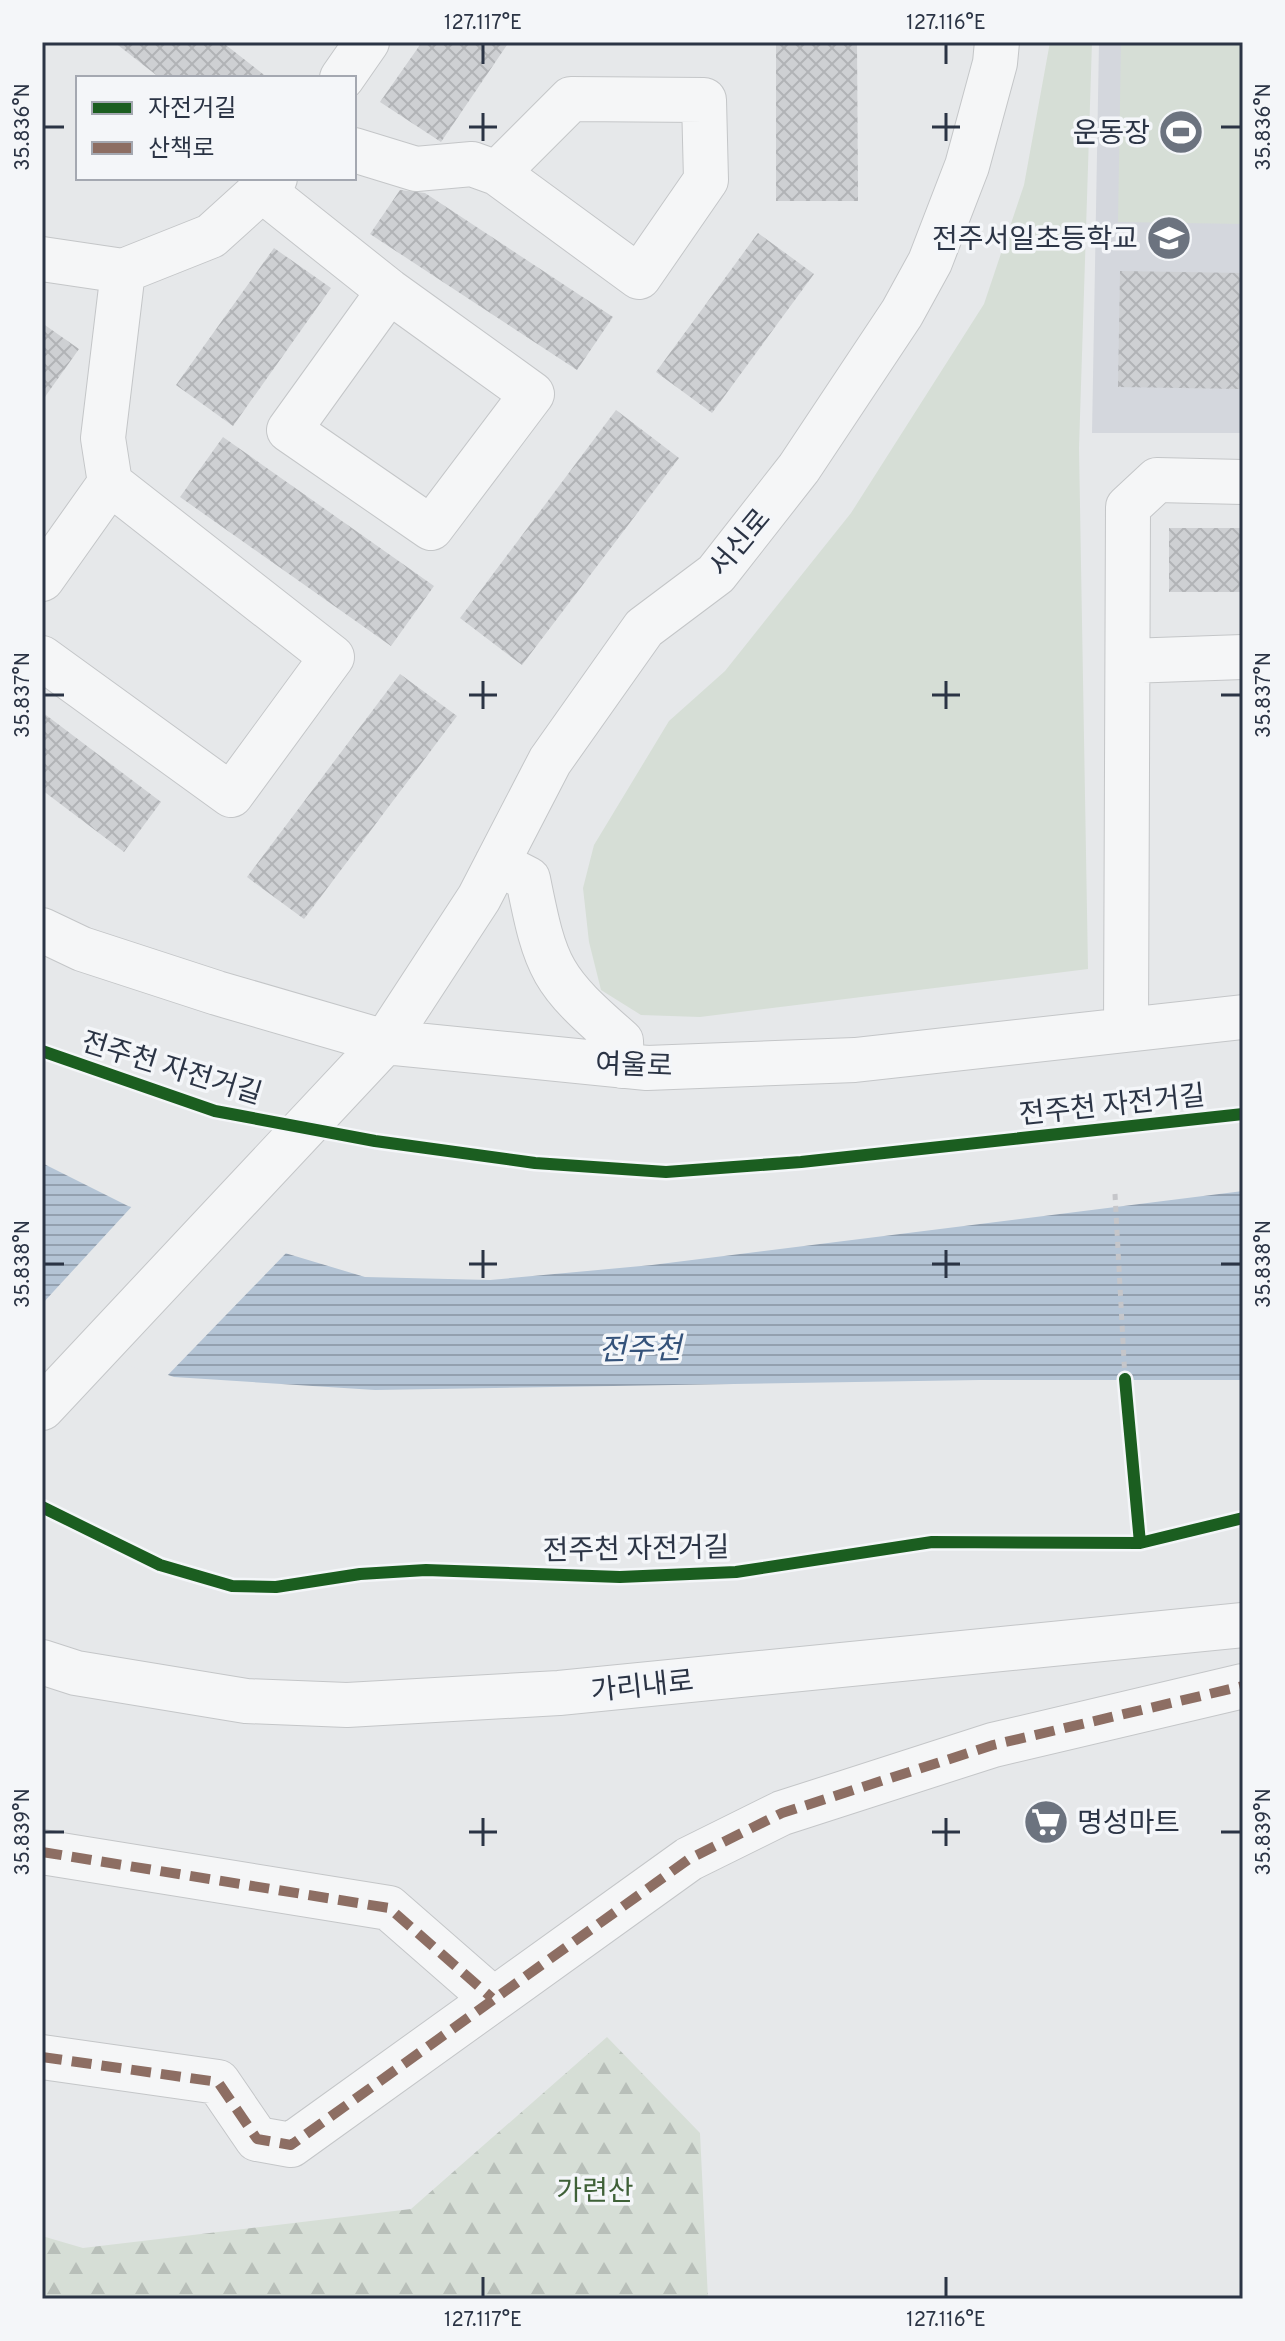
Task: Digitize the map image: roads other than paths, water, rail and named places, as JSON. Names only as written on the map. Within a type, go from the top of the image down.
[{"type":"street","points":[[343,76],[367,42]]},
{"type":"street","name":"서신로","points":[[42,1408],[385,1042],[479,898],[550,761],[644,628],[716,574],[799,468],[902,313],[930,262],[967,166],[995,63],[997,42]]},
{"type":"street","points":[[356,151],[416,169],[472,164],[497,173],[639,277],[706,180],[704,100],[571,99],[497,173]]},
{"type":"street","points":[[42,259],[123,271],[211,236],[269,184],[389,291],[532,394],[431,528],[289,430],[389,291]]},
{"type":"street","points":[[42,658],[231,795],[332,657],[110,483],[103,438],[123,271]]},
{"type":"street","points":[[1126,1030],[1128,507],[1157,480],[1243,482]]},
{"type":"street","points":[[42,579],[110,483]]},
{"type":"street","points":[[1128,661],[1243,657]]},
{"type":"street","points":[[497,863],[528,879],[542,949],[560,985],[621,1041],[622,1066]]},
{"type":"street","name":"여울로","points":[[42,930],[82,949],[164,976],[385,1042],[647,1068],[855,1060],[1243,1017]]},
{"type":"street","name":"가리내로","points":[[42,1662],[76,1673],[246,1701],[347,1705],[575,1691],[1243,1625]]},
{"type":"street","points":[[42,2057],[218,2082],[257,2139],[291,2145],[689,1859],[782,1813],[993,1745],[1243,1686]]},
{"type":"street","points":[[42,1852],[389,1908],[492,1998]]},
{"type":"water","name":"전주천","points":[[42,1163],[128,1206],[365,1277],[490,1280],[652,1265],[1243,1191],[1243,1380],[980,1380],[375,1390],[174,1377],[42,1333]]},
{"type":"place","name":"운동장","points":[[1181,132]]},
{"type":"place","name":"전주서일초등학교","points":[[1169,238]]},
{"type":"place","name":"명성마트","points":[[1046,1822]]},
{"type":"park label","name":"가련산","points":[[595,2190]]}]
